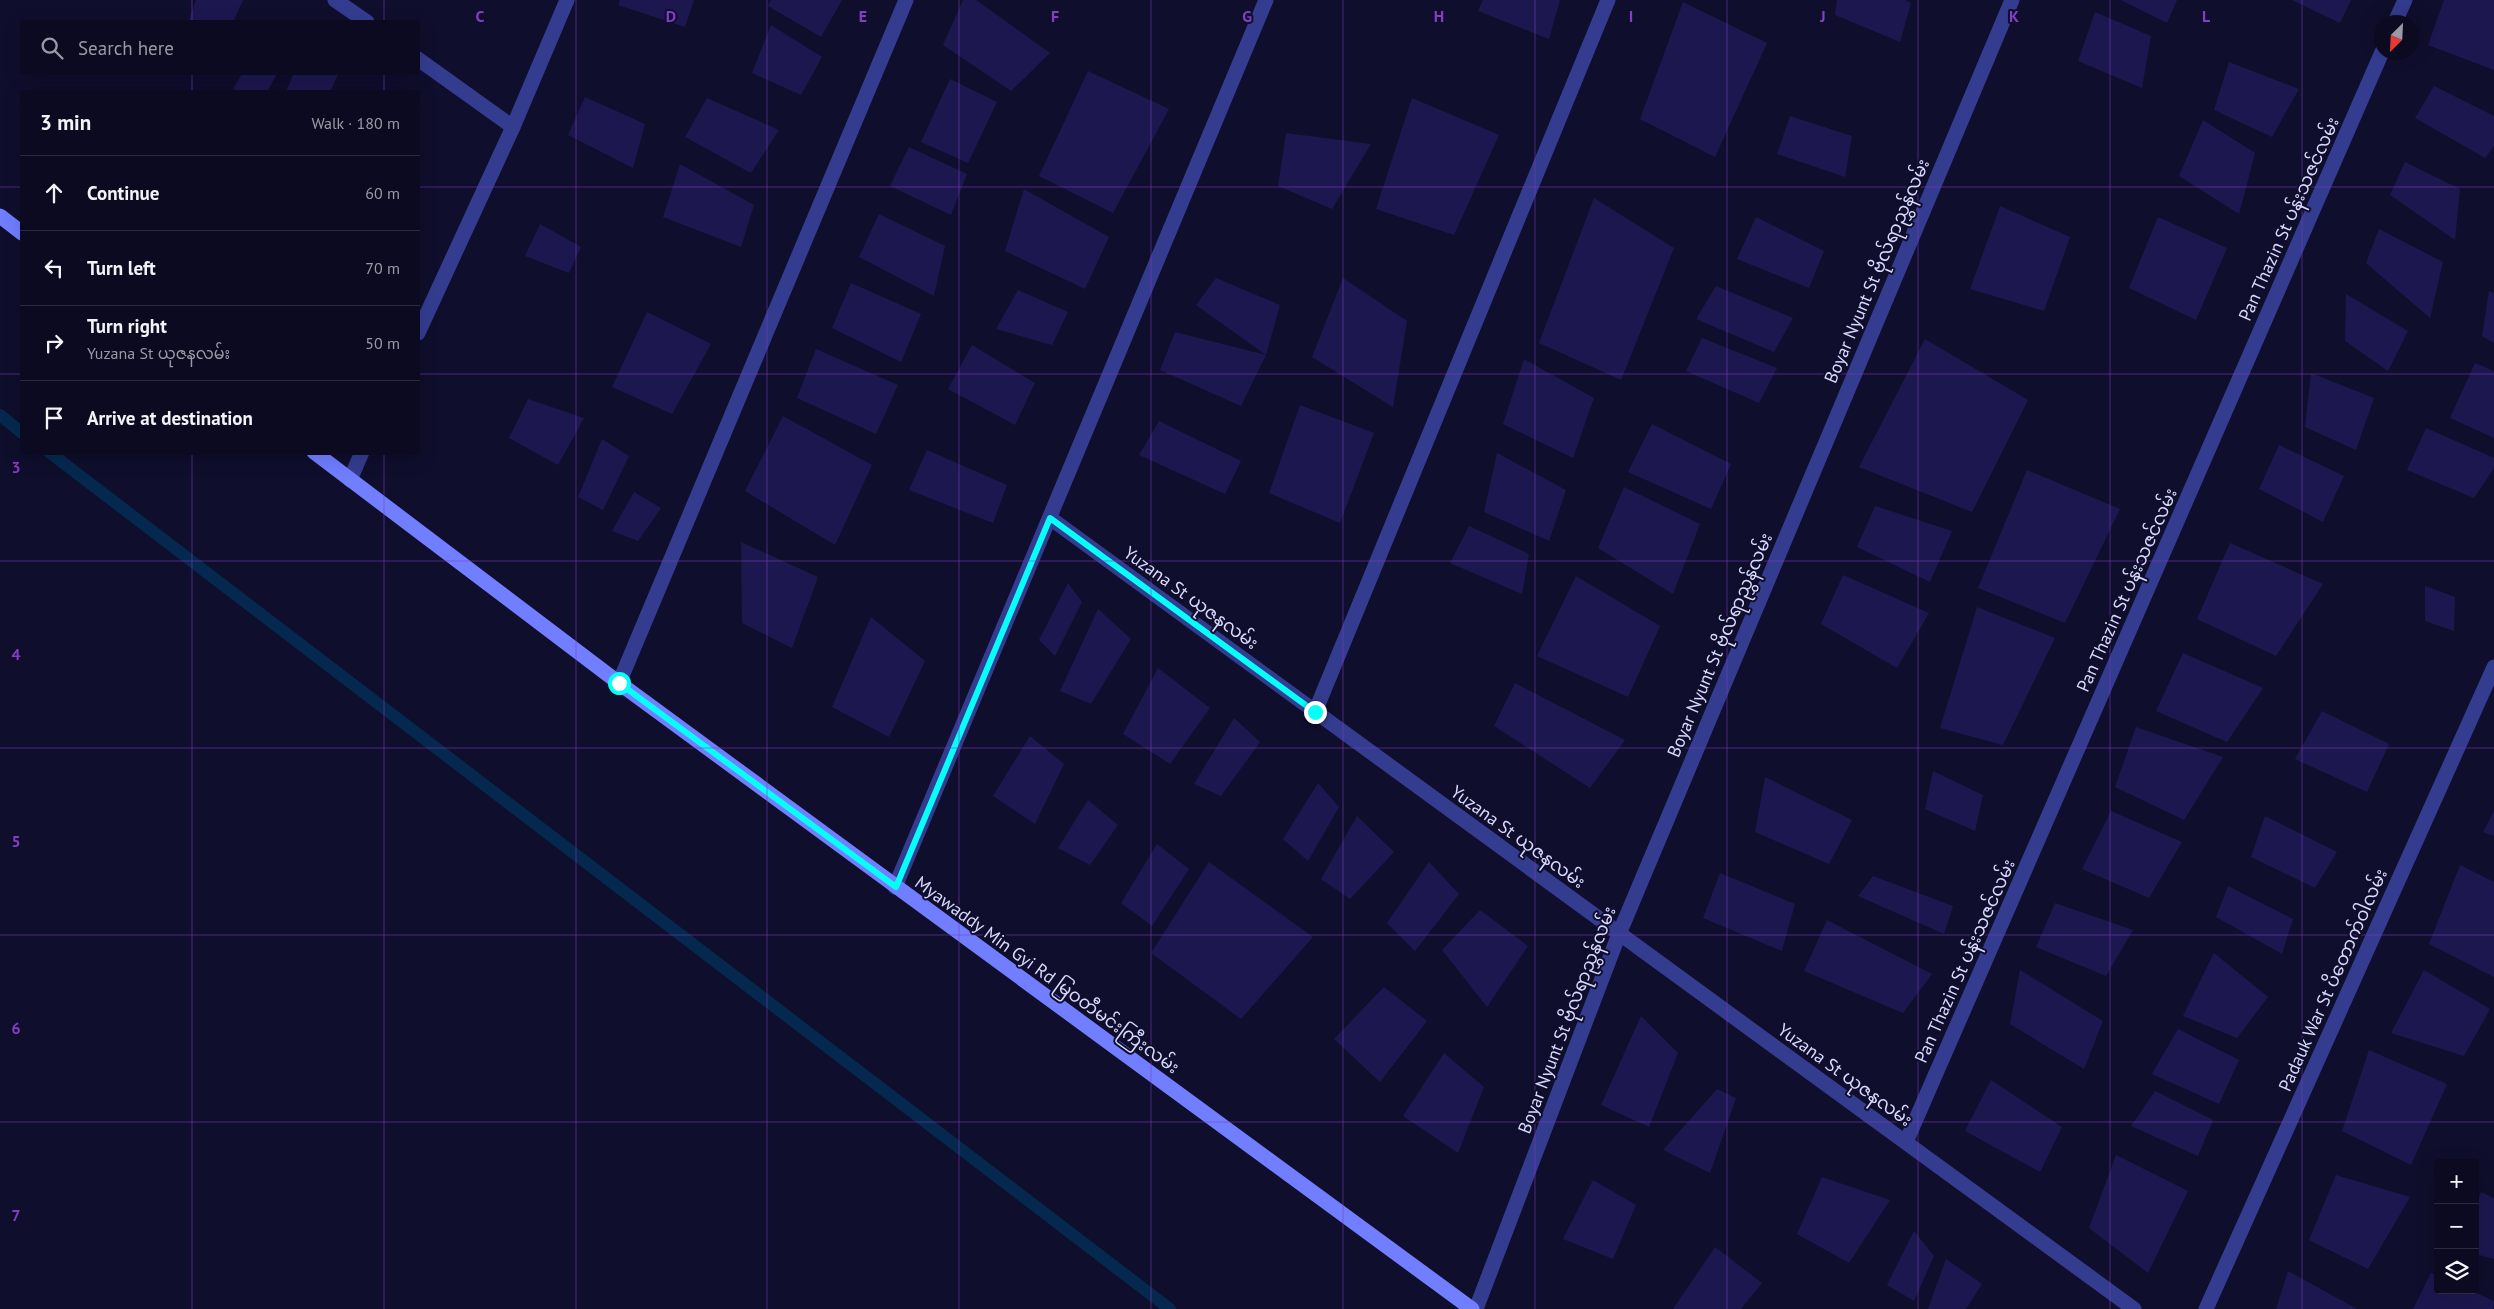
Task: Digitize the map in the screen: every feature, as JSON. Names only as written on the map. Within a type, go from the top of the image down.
[{"type":"main road","points":[[0,216],[20,231]]},
{"type":"main road","name":"Myawaddy Min Gyi Rd မြဝတီမင်းကြီးလမ်း","points":[[318,455],[619,683],[1474,1309]]},
{"type":"street","points":[[335,0],[363,20]]},
{"type":"street","points":[[420,329],[513,126],[567,0]]},
{"type":"street","points":[[619,683],[906,0]]},
{"type":"street","points":[[896,887],[1266,0]]},
{"type":"street","points":[[1315,712],[1608,0]]},
{"type":"street","name":"Boyar Nyunt St ဗိုလ်ရာညွှန်လမ်း","points":[[1474,1309],[1619,934],[2012,0]]},
{"type":"street","points":[[2399,15],[2405,0]]},
{"type":"street","points":[[420,60],[513,126]]},
{"type":"street","name":"Pan Thazin St ပန်းသဇင်လမ်း","points":[[1906,1142],[2379,60]]},
{"type":"street","points":[[350,480],[361,455]]},
{"type":"street","name":"Yuzana St ယုဇနလမ်း","points":[[1050,518],[2134,1309]]},
{"type":"street","name":"Padauk War St ပိတောက်ဝါလမ်း","points":[[2206,1309],[2494,667]]},
{"type":"building","points":[[196,0],[243,0],[234,20],[189,20]]},
{"type":"building","points":[[620,0],[694,0],[685,27],[618,5]]},
{"type":"building","points":[[771,0],[842,0],[821,37],[768,6]]},
{"type":"building","points":[[963,0],[976,0],[1050,53],[1011,91],[943,45]]},
{"type":"building","points":[[1483,0],[1560,0],[1549,39],[1478,11]]},
{"type":"building","points":[[1837,0],[1905,0],[1911,3],[1900,42],[1835,15]]},
{"type":"building","points":[[2121,0],[2177,0],[2167,23]]},
{"type":"building","points":[[2292,0],[2351,0],[2340,23]]},
{"type":"building","points":[[2444,0],[2494,0],[2494,70],[2428,45]]},
{"type":"building","points":[[1683,2],[1767,43],[1715,157],[1640,119]]},
{"type":"building","points":[[2095,12],[2151,36],[2142,88],[2078,61]]},
{"type":"building","points":[[771,25],[822,57],[801,95],[752,73]]},
{"type":"building","points":[[2229,62],[2299,89],[2272,137],[2214,110]]},
{"type":"building","points":[[1088,71],[1169,109],[1113,213],[1039,176]]},
{"type":"building","points":[[241,75],[276,75],[268,90],[233,89]]},
{"type":"building","points":[[293,75],[338,75],[331,90],[287,90]]},
{"type":"building","points":[[950,79],[997,102],[968,163],[921,142]]},
{"type":"building","points":[[2434,86],[2494,116],[2494,146],[2485,158],[2415,118]]},
{"type":"building","points":[[585,97],[645,124],[633,168],[568,135]]},
{"type":"building","points":[[707,98],[779,130],[751,173],[685,137]]},
{"type":"building","points":[[1412,98],[1499,135],[1454,235],[1376,209]]},
{"type":"building","points":[[1790,116],[1852,136],[1845,177],[1777,154]]},
{"type":"building","points":[[2203,120],[2255,153],[2239,214],[2179,176]]},
{"type":"building","points":[[1286,133],[1371,144],[1332,209],[1278,186]]},
{"type":"building","points":[[909,147],[967,174],[951,215],[890,186]]},
{"type":"building","points":[[2405,162],[2460,189],[2455,240],[2390,195]]},
{"type":"building","points":[[680,164],[754,205],[741,247],[663,217]]},
{"type":"building","points":[[1024,189],[1109,237],[1085,289],[1005,251]]},
{"type":"building","points":[[1594,198],[1674,248],[1621,380],[1539,343]]},
{"type":"building","points":[[2000,206],[2070,237],[2044,311],[1970,289]]},
{"type":"building","points":[[879,214],[945,246],[934,296],[859,257]]},
{"type":"building","points":[[1756,217],[1824,251],[1809,288],[1737,259]]},
{"type":"building","points":[[2158,217],[2227,248],[2196,320],[2129,288]]},
{"type":"building","points":[[540,224],[581,247],[569,273],[525,256]]},
{"type":"building","points":[[2379,229],[2443,262],[2430,318],[2366,263]]},
{"type":"building","points":[[1216,278],[1280,305],[1266,355],[1196,305]]},
{"type":"building","points":[[1343,278],[1407,321],[1393,407],[1312,357]]},
{"type":"building","points":[[851,283],[921,314],[901,362],[832,328]]},
{"type":"building","points":[[1716,286],[1793,318],[1774,352],[1696,319]]},
{"type":"building","points":[[1018,290],[1068,312],[1052,345],[996,329]]},
{"type":"building","points":[[2489,291],[2494,293],[2494,343],[2482,336]]},
{"type":"building","points":[[2346,294],[2408,331],[2388,371],[2345,341]]},
{"type":"building","points":[[647,312],[711,344],[672,414],[612,387]]},
{"type":"building","points":[[1175,332],[1266,355],[1241,406],[1160,370]]},
{"type":"building","points":[[1702,338],[1777,368],[1759,403],[1686,371]]},
{"type":"building","points":[[1925,339],[2028,400],[1972,512],[1859,467]]},
{"type":"building","points":[[972,345],[1035,383],[1015,425],[948,389]]},
{"type":"building","points":[[816,349],[898,385],[876,434],[797,398]]},
{"type":"building","points":[[1524,359],[1594,398],[1573,458],[1503,424]]},
{"type":"building","points":[[2475,363],[2494,371],[2494,438],[2450,418]]},
{"type":"building","points":[[2311,373],[2374,398],[2356,450],[2305,427]]},
{"type":"building","points":[[528,399],[584,418],[558,465],[509,438]]},
{"type":"building","points":[[1300,405],[1374,433],[1340,523],[1269,493]]},
{"type":"building","points":[[783,416],[872,465],[835,545],[745,491]]},
{"type":"building","points":[[1159,421],[1241,461],[1225,494],[1139,455]]},
{"type":"building","points":[[1652,424],[1731,464],[1711,509],[1628,472]]},
{"type":"building","points":[[2426,428],[2494,458],[2494,468],[2474,498],[2407,470]]},
{"type":"building","points":[[602,439],[629,456],[603,510],[578,497]]},
{"type":"building","points":[[2279,445],[2344,476],[2323,522],[2259,489]]},
{"type":"building","points":[[927,450],[1007,485],[993,523],[909,490]]},
{"type":"building","points":[[1497,453],[1566,490],[1549,541],[1484,512]]},
{"type":"building","points":[[2027,470],[2120,509],[2065,623],[1978,588]]},
{"type":"building","points":[[1624,487],[1700,524],[1673,594],[1598,548]]},
{"type":"building","points":[[634,492],[661,508],[638,541],[612,531]]},
{"type":"building","points":[[1875,506],[1952,531],[1930,582],[1857,547]]},
{"type":"building","points":[[1469,526],[1529,554],[1522,594],[1450,563]]},
{"type":"building","points":[[741,542],[818,577],[792,648],[742,623]]},
{"type":"building","points":[[2230,543],[2323,584],[2276,656],[2197,619]]},
{"type":"building","points":[[1843,575],[1929,613],[1897,668],[1821,624]]},
{"type":"building","points":[[1576,576],[1660,626],[1628,697],[1537,656]]},
{"type":"building","points":[[1068,583],[1082,602],[1055,656],[1039,640]]},
{"type":"building","points":[[2425,586],[2455,597],[2454,631],[2425,621]]},
{"type":"building","points":[[1977,607],[2055,638],[2003,745],[1940,728]]},
{"type":"building","points":[[1098,609],[1131,639],[1091,704],[1060,691]]},
{"type":"building","points":[[871,617],[925,661],[889,737],[832,707]]},
{"type":"building","points":[[2183,653],[2263,688],[2227,742],[2156,711]]},
{"type":"building","points":[[1158,668],[1210,708],[1170,764],[1123,734]]},
{"type":"building","points":[[1515,683],[1625,740],[1590,788],[1494,726]]},
{"type":"building","points":[[2322,711],[2389,744],[2367,792],[2295,759]]},
{"type":"building","points":[[1234,718],[1260,742],[1221,796],[1194,784]]},
{"type":"building","points":[[2136,727],[2223,757],[2184,820],[2115,787]]},
{"type":"building","points":[[1030,736],[1064,764],[1035,824],[993,796]]},
{"type":"building","points":[[1933,771],[1983,795],[1975,831],[1925,809]]},
{"type":"building","points":[[1765,777],[1852,820],[1829,864],[1755,832]]},
{"type":"building","points":[[1318,783],[1339,807],[1308,861],[1283,839]]},
{"type":"building","points":[[1088,800],[1118,825],[1090,865],[1058,848]]},
{"type":"building","points":[[2111,811],[2182,842],[2149,898],[2082,869]]},
{"type":"building","points":[[2494,811],[2494,836],[2483,832]]},
{"type":"building","points":[[1357,816],[1394,852],[1350,899],[1321,879]]},
{"type":"building","points":[[2265,816],[2337,852],[2315,888],[2251,857]]},
{"type":"building","points":[[1157,844],[1189,869],[1152,926],[1121,903]]},
{"type":"building","points":[[1209,862],[1313,937],[1241,1019],[1151,953]]},
{"type":"building","points":[[1429,862],[1459,894],[1415,951],[1387,923]]},
{"type":"building","points":[[2460,865],[2494,882],[2494,977],[2429,944]]},
{"type":"building","points":[[1720,873],[1795,904],[1782,951],[1703,918]]},
{"type":"building","points":[[1873,876],[1953,906],[1944,934],[1858,896]]},
{"type":"building","points":[[2228,886],[2293,919],[2282,954],[2216,917]]},
{"type":"building","points":[[2055,903],[2133,930],[2106,976],[2036,947]]},
{"type":"building","points":[[1480,910],[1528,946],[1487,1007],[1442,950]]},
{"type":"building","points":[[1827,920],[1932,974],[1903,1013],[1804,971]]},
{"type":"building","points":[[2214,953],[2268,997],[2237,1038],[2183,1016]]},
{"type":"building","points":[[2020,970],[2103,1021],[2084,1069],[2010,1024]]},
{"type":"building","points":[[2424,970],[2490,1009],[2464,1056],[2391,1033]]},
{"type":"building","points":[[1384,987],[1427,1021],[1380,1082],[1334,1039]]},
{"type":"building","points":[[1641,1016],[1678,1053],[1649,1127],[1601,1105]]},
{"type":"building","points":[[2178,1029],[2239,1060],[2219,1104],[2152,1074]]},
{"type":"building","points":[[2369,1050],[2447,1084],[2411,1165],[2342,1131]]},
{"type":"building","points":[[1444,1053],[1484,1087],[1458,1153],[1403,1116]]},
{"type":"building","points":[[1991,1080],[2062,1127],[2040,1172],[1965,1131]]},
{"type":"building","points":[[1717,1089],[1736,1098],[1710,1173],[1663,1150]]},
{"type":"building","points":[[2155,1091],[2213,1120],[2198,1156],[2131,1126]]},
{"type":"building","points":[[2116,1155],[2188,1191],[2148,1273],[2089,1228]]},
{"type":"building","points":[[2336,1175],[2410,1197],[2368,1269],[2309,1240]]},
{"type":"building","points":[[1822,1177],[1890,1200],[1849,1263],[1797,1234]]},
{"type":"building","points":[[1593,1180],[1636,1205],[1613,1259],[1563,1239]]},
{"type":"building","points":[[2481,1192],[2494,1198],[2494,1259],[2479,1255],[2479,1197]]},
{"type":"building","points":[[1914,1231],[1934,1256],[1914,1301],[1887,1285]]},
{"type":"building","points":[[1715,1247],[1762,1283],[1741,1309],[1673,1309]]},
{"type":"building","points":[[1946,1259],[1982,1284],[1966,1309],[1928,1309]]},
{"type":"building","points":[[2288,1271],[2357,1309],[2276,1309]]},
{"type":"building","points":[[2431,1273],[2434,1274],[2434,1294],[2479,1294],[2494,1301],[2493,1309],[2413,1309]]},
{"type":"waterway","points":[[0,415],[20,431]]},
{"type":"waterway","points":[[53,455],[1170,1309]]},
{"type":"route","points":[[619,683],[896,887],[1050,518],[1315,712]]}]
